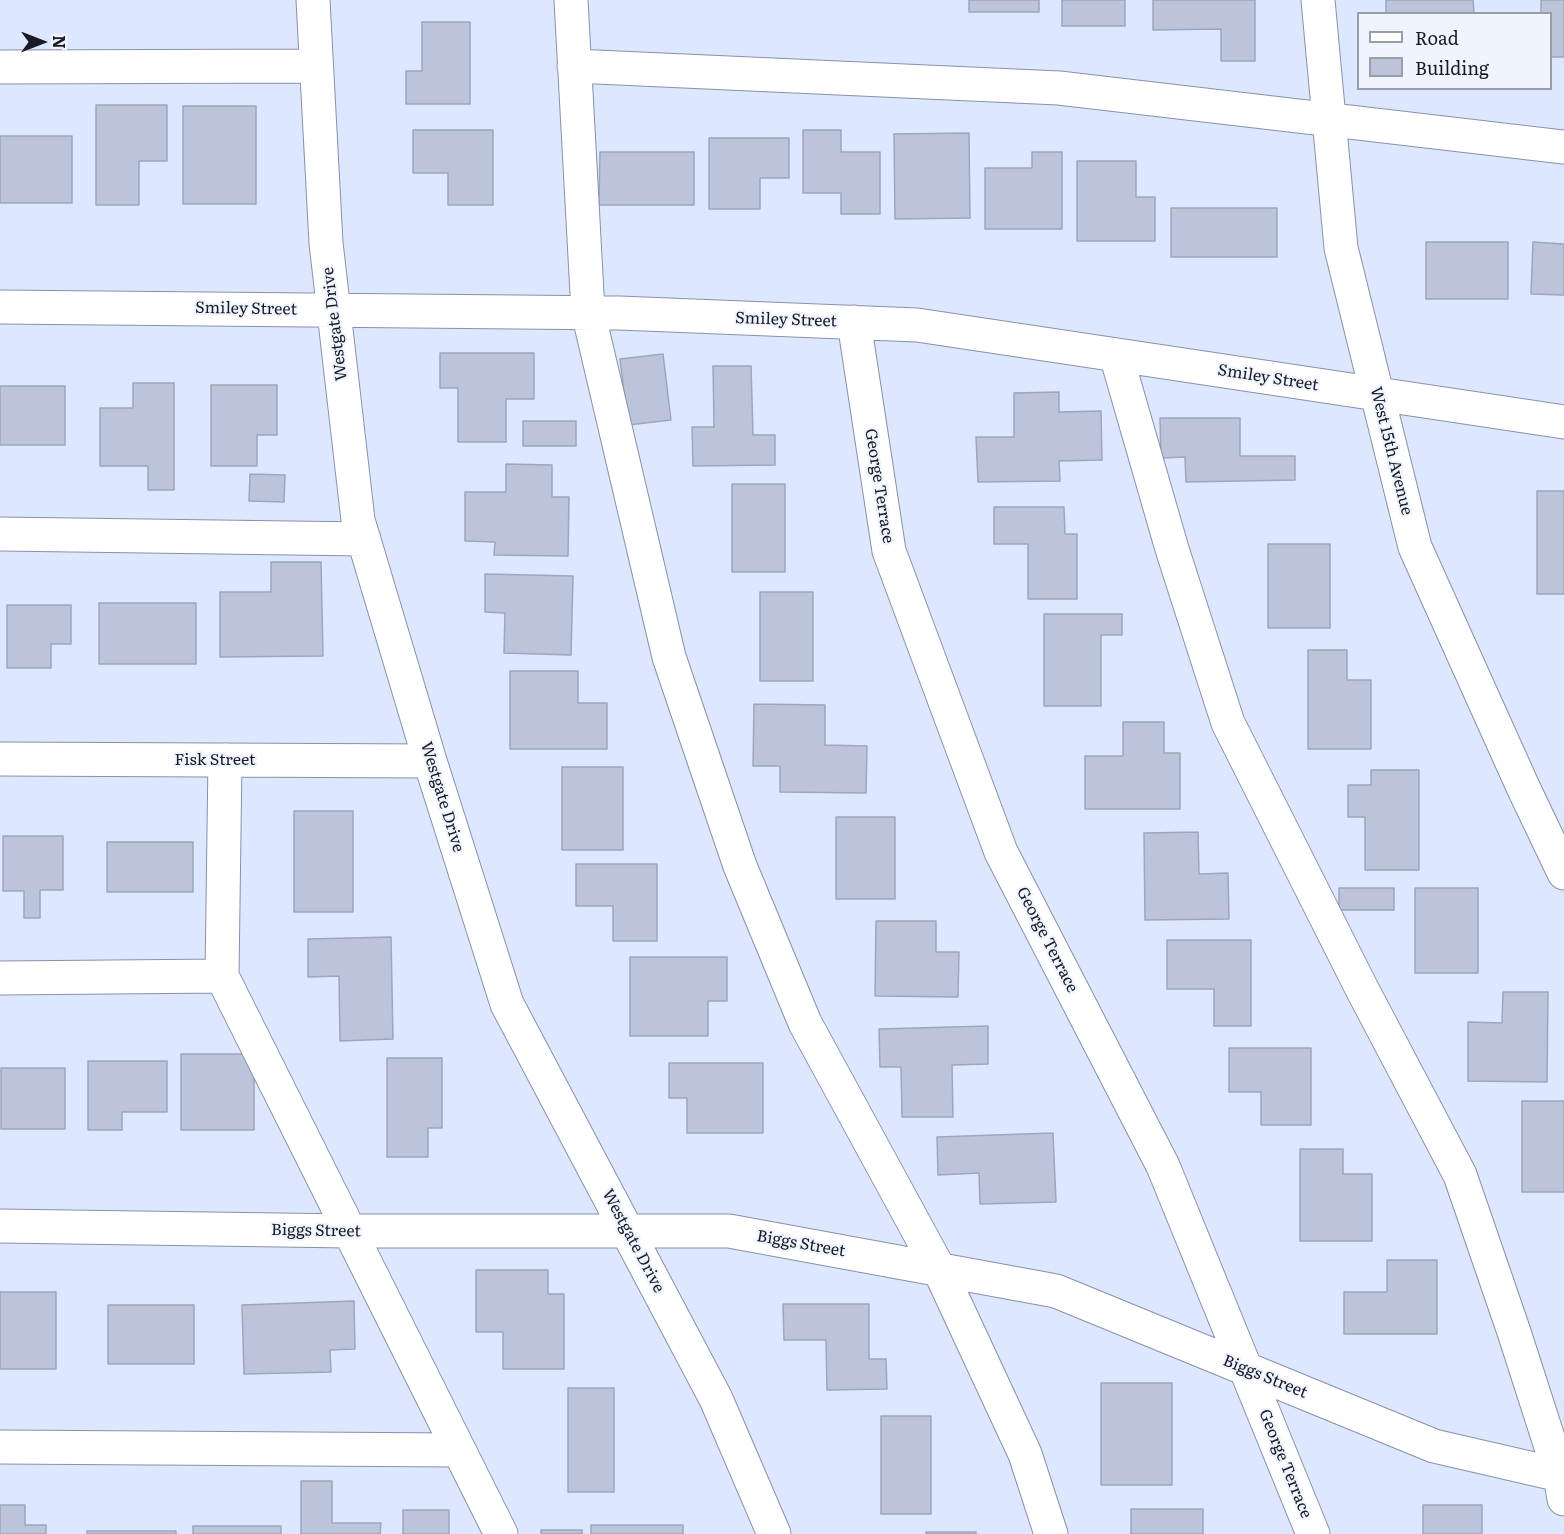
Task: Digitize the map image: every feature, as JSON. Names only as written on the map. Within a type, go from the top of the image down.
[{"type":"street","name":"Westgate Drive","points":[[313,0],[326,243],[358,519],[430,761],[507,1004],[716,1399],[774,1534]]},
{"type":"street","points":[[572,0],[588,312],[669,657],[740,866],[806,1023],[939,1269],[1025,1454],[1051,1534]]},
{"type":"street","name":"West 15th Avenue","points":[[1318,0],[1341,248],[1415,547],[1564,873]]},
{"type":"street","points":[[0,67],[316,66]]},
{"type":"street","points":[[574,66],[1059,88],[1564,147]]},
{"type":"street","name":"Smiley Street","points":[[0,307],[588,312],[917,325],[1564,422]]},
{"type":"street","name":"George Terrace","points":[[854,322],[889,551],[1002,852],[1163,1166],[1313,1534]]},
{"type":"street","points":[[1116,355],[1172,549],[1228,723],[1460,1175],[1563,1483]]},
{"type":"street","points":[[0,534],[364,539]]},
{"type":"street","name":"Fisk Street","points":[[0,759],[430,761]]},
{"type":"street","points":[[225,760],[222,976],[501,1534]]},
{"type":"street","points":[[0,978],[222,976]]},
{"type":"street","name":"Biggs Street","points":[[0,1226],[349,1231],[729,1231],[1056,1291],[1434,1446],[1563,1483]]},
{"type":"street","points":[[0,1447],[459,1450]]},
{"type":"building","points":[[969,0],[1039,0],[1039,12],[969,12]]},
{"type":"building","points":[[1062,0],[1125,0],[1125,26],[1062,26]]},
{"type":"building","points":[[1153,0],[1255,0],[1255,61],[1221,61],[1221,29],[1153,30]]},
{"type":"building","points":[[1386,0],[1473,0],[1474,12],[1386,12]]},
{"type":"building","points":[[1541,0],[1564,0],[1564,57],[1552,57],[1552,12],[1541,12]]},
{"type":"building","points":[[422,22],[470,22],[470,104],[406,104],[406,71],[422,71]]},
{"type":"building","points":[[96,105],[167,105],[167,161],[139,161],[139,205],[96,205]]},
{"type":"building","points":[[183,106],[256,106],[256,204],[183,204]]},
{"type":"building","points":[[413,130],[493,130],[493,205],[448,205],[448,173],[413,173]]},
{"type":"building","points":[[803,130],[841,130],[841,152],[880,152],[880,214],[841,214],[841,193],[803,193]]},
{"type":"building","points":[[969,133],[970,218],[895,219],[894,134]]},
{"type":"building","points":[[0,136],[72,136],[72,203],[0,203]]},
{"type":"building","points":[[709,138],[789,138],[789,178],[760,178],[760,209],[709,209]]},
{"type":"building","points":[[600,152],[694,152],[694,205],[599,205]]},
{"type":"building","points":[[1032,152],[1062,152],[1062,229],[985,229],[985,168],[1032,168]]},
{"type":"building","points":[[1077,161],[1136,161],[1136,197],[1155,197],[1155,241],[1077,241]]},
{"type":"building","points":[[1171,208],[1277,208],[1277,257],[1171,257]]},
{"type":"building","points":[[1426,242],[1508,242],[1508,299],[1426,299]]},
{"type":"building","points":[[1533,242],[1564,244],[1564,295],[1531,294]]},
{"type":"building","points":[[440,353],[534,353],[534,399],[506,399],[506,442],[458,442],[458,388],[440,388]]},
{"type":"building","points":[[663,354],[671,420],[628,425],[620,359]]},
{"type":"building","points":[[713,366],[751,366],[753,435],[775,435],[775,465],[693,466],[692,427],[714,427]]},
{"type":"building","points":[[133,383],[174,383],[174,490],[148,490],[148,466],[100,466],[100,408],[133,408]]},
{"type":"building","points":[[211,385],[277,385],[277,435],[257,435],[257,466],[211,466]]},
{"type":"building","points":[[0,386],[65,386],[65,445],[0,445]]},
{"type":"building","points":[[1059,392],[1059,412],[1101,411],[1102,460],[1059,461],[1060,481],[978,482],[976,437],[1014,437],[1014,393]]},
{"type":"building","points":[[1160,418],[1240,418],[1240,456],[1295,456],[1295,480],[1186,482],[1185,457],[1161,458]]},
{"type":"building","points":[[523,421],[576,421],[576,446],[523,446]]},
{"type":"building","points":[[506,464],[552,465],[552,497],[569,497],[568,556],[494,555],[495,542],[465,541],[465,492],[506,492]]},
{"type":"building","points":[[250,474],[285,475],[284,502],[249,501]]},
{"type":"building","points":[[732,484],[785,484],[785,572],[732,572]]},
{"type":"building","points":[[1537,491],[1564,491],[1564,594],[1537,594]]},
{"type":"building","points":[[994,507],[1064,507],[1065,534],[1077,534],[1077,599],[1028,599],[1028,544],[994,544]]},
{"type":"building","points":[[1268,544],[1330,544],[1330,628],[1268,628]]},
{"type":"building","points":[[271,562],[321,562],[323,656],[220,657],[220,592],[271,592]]},
{"type":"building","points":[[485,574],[573,576],[571,655],[504,653],[505,613],[485,612]]},
{"type":"building","points":[[760,592],[813,592],[813,681],[760,681]]},
{"type":"building","points":[[99,603],[196,603],[196,664],[99,664]]},
{"type":"building","points":[[7,605],[71,605],[71,644],[51,644],[51,668],[7,668]]},
{"type":"building","points":[[1044,614],[1122,614],[1122,635],[1101,635],[1101,706],[1044,706]]},
{"type":"building","points":[[1308,650],[1347,650],[1347,680],[1371,680],[1371,749],[1308,749]]},
{"type":"building","points":[[510,671],[578,671],[578,703],[607,703],[607,749],[510,749]]},
{"type":"building","points":[[754,704],[825,705],[825,745],[867,746],[866,793],[780,792],[780,766],[753,766]]},
{"type":"building","points":[[1123,722],[1164,722],[1164,753],[1180,753],[1180,809],[1085,809],[1085,756],[1123,756]]},
{"type":"building","points":[[562,767],[623,767],[623,850],[562,850]]},
{"type":"building","points":[[1371,770],[1419,770],[1419,870],[1365,870],[1365,817],[1348,817],[1348,785],[1371,785]]},
{"type":"building","points":[[294,811],[353,811],[353,912],[294,912]]},
{"type":"building","points":[[836,817],[895,817],[895,899],[836,899]]},
{"type":"building","points":[[1198,832],[1199,874],[1228,873],[1229,919],[1145,920],[1144,833]]},
{"type":"building","points":[[3,836],[63,836],[63,890],[40,890],[40,918],[24,918],[24,891],[3,891]]},
{"type":"building","points":[[107,842],[193,842],[193,892],[107,892]]},
{"type":"building","points":[[576,864],[657,864],[657,941],[613,941],[613,906],[576,906]]},
{"type":"building","points":[[1339,888],[1394,888],[1394,910],[1339,910]]},
{"type":"building","points":[[1415,888],[1478,888],[1478,973],[1415,973]]},
{"type":"building","points":[[876,921],[936,921],[936,952],[959,952],[958,997],[875,996]]},
{"type":"building","points":[[391,937],[393,1039],[340,1041],[339,976],[308,977],[308,939]]},
{"type":"building","points":[[1167,940],[1251,940],[1251,1026],[1214,1026],[1214,989],[1167,989]]},
{"type":"building","points":[[630,957],[727,957],[727,1001],[708,1001],[708,1036],[630,1036]]},
{"type":"building","points":[[1503,992],[1548,992],[1547,1082],[1468,1081],[1468,1022],[1502,1023]]},
{"type":"building","points":[[988,1026],[988,1064],[952,1065],[953,1117],[902,1117],[901,1067],[880,1067],[879,1029]]},
{"type":"building","points":[[1229,1048],[1311,1048],[1311,1125],[1261,1125],[1261,1092],[1229,1092]]},
{"type":"building","points":[[181,1054],[254,1054],[254,1130],[181,1130]]},
{"type":"building","points":[[387,1058],[442,1058],[442,1128],[428,1128],[428,1157],[387,1157]]},
{"type":"building","points":[[88,1061],[167,1061],[167,1112],[122,1112],[122,1130],[88,1130]]},
{"type":"building","points":[[669,1063],[763,1063],[763,1133],[687,1133],[687,1098],[669,1098]]},
{"type":"building","points":[[1,1068],[65,1068],[65,1129],[1,1129]]},
{"type":"building","points":[[1522,1101],[1564,1101],[1564,1192],[1522,1192]]},
{"type":"building","points":[[1053,1133],[1056,1202],[980,1204],[979,1173],[938,1175],[937,1137]]},
{"type":"building","points":[[1300,1149],[1343,1149],[1343,1174],[1372,1174],[1372,1241],[1300,1241]]},
{"type":"building","points":[[1387,1260],[1437,1260],[1437,1334],[1344,1334],[1344,1292],[1387,1292]]},
{"type":"building","points":[[476,1270],[548,1270],[548,1294],[564,1294],[564,1369],[503,1369],[503,1332],[476,1332]]},
{"type":"building","points":[[0,1292],[56,1292],[56,1369],[0,1369]]},
{"type":"building","points":[[354,1301],[355,1349],[330,1350],[331,1372],[244,1374],[242,1305]]},
{"type":"building","points":[[783,1304],[869,1304],[869,1359],[886,1359],[887,1389],[827,1390],[826,1340],[784,1340]]},
{"type":"building","points":[[108,1305],[194,1305],[194,1364],[108,1364]]},
{"type":"building","points":[[1101,1383],[1172,1383],[1172,1485],[1101,1485]]},
{"type":"building","points":[[568,1388],[614,1388],[614,1492],[568,1492]]},
{"type":"building","points":[[881,1416],[931,1416],[931,1514],[881,1514]]},
{"type":"building","points":[[301,1481],[332,1481],[332,1523],[381,1523],[380,1534],[301,1534]]},
{"type":"building","points":[[0,1505],[25,1505],[25,1525],[46,1525],[46,1534],[0,1534]]},
{"type":"building","points":[[1423,1505],[1482,1505],[1482,1534],[1423,1534]]},
{"type":"building","points":[[1131,1509],[1203,1509],[1203,1534],[1131,1534]]},
{"type":"building","points":[[403,1510],[449,1510],[449,1534],[403,1534]]},
{"type":"building","points":[[591,1525],[683,1525],[683,1534],[591,1534]]},
{"type":"building","points":[[193,1526],[281,1526],[281,1534],[193,1534]]},
{"type":"building","points":[[541,1530],[582,1530],[582,1534],[541,1534]]},
{"type":"building","points":[[87,1531],[176,1531],[176,1534],[87,1534]]},
{"type":"building","points":[[926,1532],[976,1532],[976,1534],[926,1534]]}]
